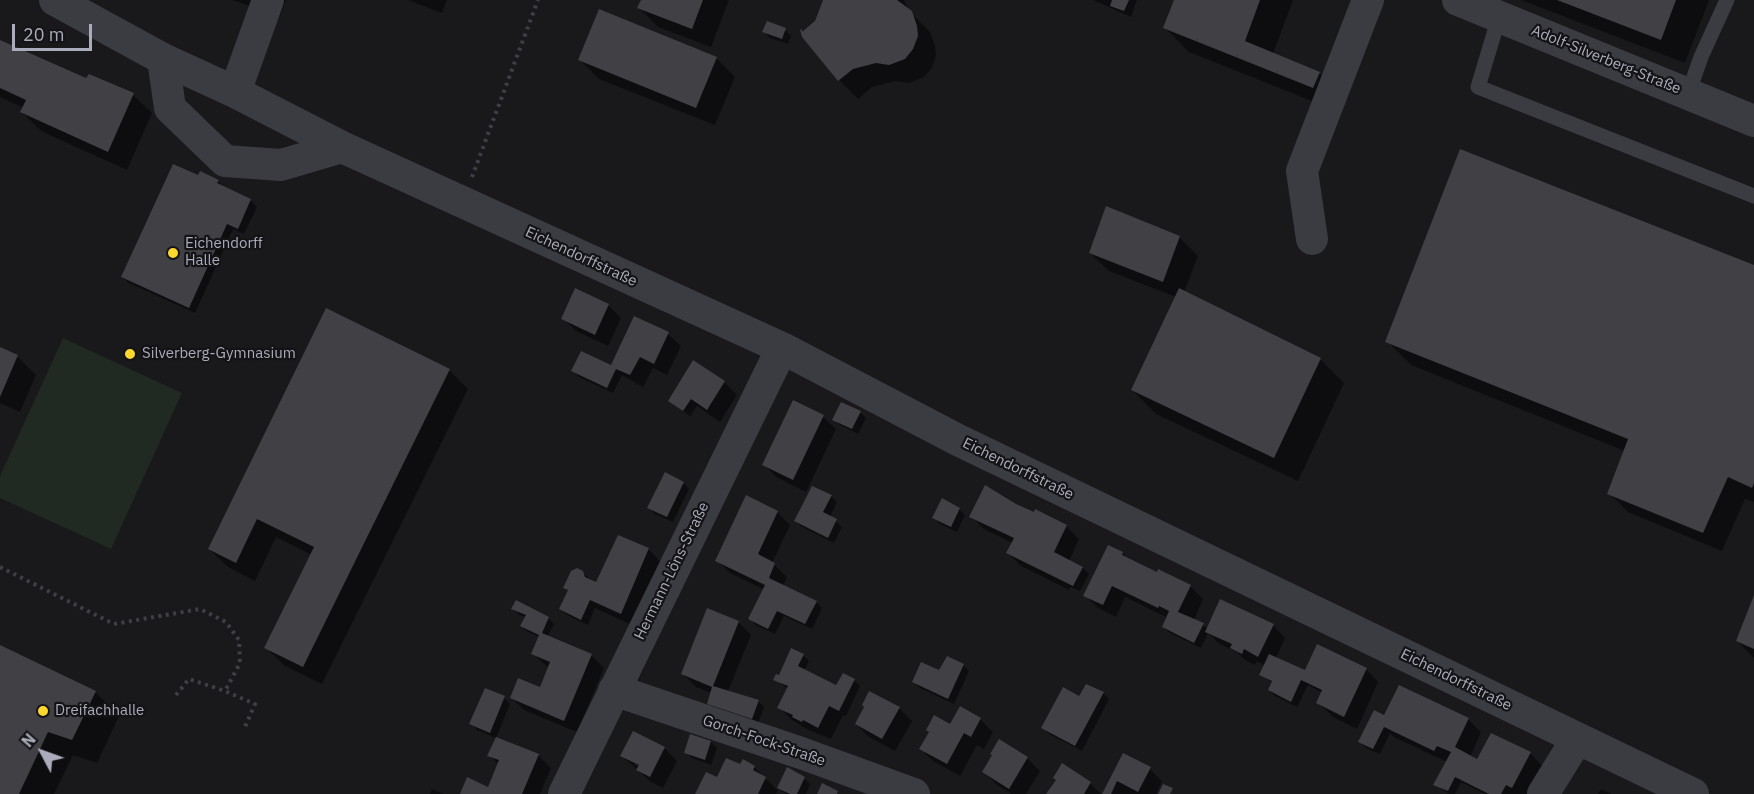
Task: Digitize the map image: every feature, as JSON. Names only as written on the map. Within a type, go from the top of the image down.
[{"type":"street","name":"Eichendorffstraße","points":[[55,0],[163,59],[235,92],[342,147],[782,348],[958,440],[1694,794]]},
{"type":"street","points":[[235,92],[268,0]]},
{"type":"street","points":[[1312,239],[1302,171],[1368,0]]},
{"type":"street","name":"Adolf-Silverberg-Straße","points":[[1458,0],[1754,121]]},
{"type":"street","points":[[163,59],[170,108],[225,161],[281,165],[342,147]]},
{"type":"street","name":"Hermann-Löns-Straße","points":[[564,794],[782,348]]},
{"type":"street","name":"Gorch-Fock-Straße","points":[[614,690],[914,794]]},
{"type":"street","points":[[1543,794],[1576,739]]},
{"type":"lane","points":[[1688,94],[1701,57],[1727,0]]},
{"type":"lane","points":[[1499,17],[1478,87],[1754,196]]},
{"type":"path","points":[[462,202],[538,0]]},
{"type":"path","points":[[0,567],[114,624],[201,609],[226,622],[239,640],[240,663],[225,691]]},
{"type":"path","points":[[176,695],[189,679],[255,704],[244,729]]},
{"type":"shaded area","points":[[63,338],[182,393],[111,549],[0,498],[0,476]]},
{"type":"building","points":[[641,0],[703,0],[692,29],[637,8]]},
{"type":"building","points":[[823,0],[897,0],[912,11],[917,26],[918,36],[913,49],[905,59],[889,65],[876,63],[853,69],[838,81],[802,37],[800,30],[802,29],[802,32],[815,21]]},
{"type":"building","points":[[1112,0],[1129,0],[1124,11],[1110,6]]},
{"type":"building","points":[[1174,0],[1260,0],[1245,41],[1320,72],[1313,88],[1163,28]]},
{"type":"building","points":[[1557,0],[1676,0],[1661,40]]},
{"type":"building","points":[[599,9],[717,57],[696,108],[578,60]]},
{"type":"building","points":[[767,21],[786,28],[782,39],[762,32]]},
{"type":"building","points":[[0,40],[86,78],[89,74],[134,93],[108,152],[20,112],[26,100],[0,88]]},
{"type":"building","points":[[1460,149],[1754,265],[1754,483],[1752,488],[1728,477],[1703,533],[1607,494],[1628,439],[1385,342]]},
{"type":"building","name":"Eichendorff Halle","points":[[173,164],[198,175],[200,171],[219,180],[217,183],[251,199],[238,229],[227,224],[189,308],[121,277]]},
{"type":"building","points":[[1106,206],[1180,236],[1163,282],[1089,253]]},
{"type":"building","points":[[575,288],[609,304],[595,335],[561,319]]},
{"type":"building","points":[[1179,288],[1321,358],[1274,458],[1131,390]]},
{"type":"building","points":[[326,308],[450,369],[303,667],[264,648],[314,547],[257,519],[236,563],[208,549]]},
{"type":"building","points":[[634,316],[669,332],[654,364],[640,357],[630,375],[616,369],[607,388],[571,371],[581,351],[611,365]]},
{"type":"building","points":[[0,347],[18,355],[0,397]]},
{"type":"building","points":[[693,360],[725,381],[707,410],[691,399],[683,411],[668,401]]},
{"type":"building","points":[[793,400],[824,415],[793,480],[762,465]]},
{"type":"building","points":[[841,402],[861,411],[852,429],[832,420]]},
{"type":"building","points":[[665,472],[684,482],[667,517],[647,508]]},
{"type":"building","points":[[985,485],[1016,504],[1034,512],[1035,509],[1067,525],[1054,552],[1083,567],[1073,586],[1006,553],[1014,538],[969,517]]},
{"type":"building","points":[[812,486],[832,495],[823,512],[837,519],[828,538],[794,521]]},
{"type":"building","points":[[746,495],[778,511],[758,554],[775,563],[769,578],[817,601],[805,624],[777,611],[768,629],[748,619],[765,585],[715,561]]},
{"type":"building","points":[[942,498],[960,508],[951,527],[932,518]]},
{"type":"building","points":[[618,535],[649,548],[621,614],[590,600],[581,620],[559,609],[568,590],[563,588],[571,571],[577,568],[583,571],[585,577],[596,582]]},
{"type":"building","points":[[1108,545],[1123,552],[1122,555],[1157,572],[1158,569],[1191,585],[1178,612],[1204,623],[1194,643],[1162,627],[1169,611],[1112,586],[1103,605],[1083,596]]},
{"type":"building","points":[[1754,595],[1754,649],[1736,641]]},
{"type":"building","points":[[1220,599],[1274,624],[1258,657],[1244,649],[1242,654],[1230,648],[1232,644],[1205,632]]},
{"type":"building","points":[[516,600],[549,617],[542,633],[592,654],[564,721],[510,698],[518,678],[540,687],[550,662],[531,654],[539,635],[520,626],[526,615],[511,609]]},
{"type":"building","points":[[707,608],[739,621],[713,686],[759,700],[752,719],[707,704],[712,687],[681,674]]},
{"type":"building","points":[[1317,644],[1367,668],[1344,717],[1316,703],[1322,690],[1301,680],[1291,702],[1268,690],[1272,681],[1259,675],[1269,654],[1305,670]]},
{"type":"building","name":"Dreifachhalle","points":[[0,645],[96,691],[72,740],[48,732],[19,794],[0,794]]},
{"type":"building","points":[[791,648],[804,654],[798,666],[836,685],[843,673],[855,679],[839,711],[829,706],[818,728],[777,708],[788,686],[773,680],[776,674],[779,675]]},
{"type":"building","points":[[947,656],[964,664],[948,699],[912,682],[921,662],[939,670]]},
{"type":"building","points":[[1086,684],[1104,692],[1075,746],[1041,728],[1063,687],[1079,696]]},
{"type":"building","points":[[1399,685],[1469,718],[1455,747],[1477,759],[1491,733],[1531,752],[1512,788],[1506,785],[1501,794],[1489,794],[1455,777],[1448,791],[1433,785],[1451,752],[1437,746],[1434,751],[1384,727],[1373,749],[1358,742],[1374,710],[1384,715]]},
{"type":"building","points":[[485,688],[505,696],[490,733],[469,724]]},
{"type":"building","points":[[869,691],[900,707],[882,739],[855,724]]},
{"type":"building","points":[[960,706],[981,718],[971,737],[964,733],[947,764],[919,749],[929,732],[926,730],[934,715],[950,724]]},
{"type":"building","points":[[633,731],[665,747],[650,777],[636,770],[639,765],[620,756]]},
{"type":"building","points":[[690,734],[711,741],[705,760],[684,753]]},
{"type":"building","points":[[496,737],[539,754],[522,794],[460,794],[467,777],[488,787],[499,760],[487,756]]},
{"type":"building","points":[[999,739],[1028,757],[1009,789],[982,772]]},
{"type":"building","points":[[1123,753],[1151,767],[1138,792],[1117,781],[1111,794],[1102,794]]},
{"type":"building","points":[[726,758],[740,764],[743,759],[755,766],[753,770],[766,777],[758,794],[695,794],[706,772],[717,777]]},
{"type":"building","points":[[1062,763],[1091,782],[1084,794],[1046,794],[1056,780],[1053,778]]},
{"type":"building","points":[[787,767],[805,777],[797,794],[790,794],[777,788]]},
{"type":"building","points":[[822,783],[838,791],[837,794],[817,794]]},
{"type":"building","points":[[1163,784],[1173,788],[1170,794],[1158,794]]},
{"type":"place","name":"Eichendorff Halle","points":[[173,253]]},
{"type":"place","name":"Silverberg-Gymnasium","points":[[130,354]]},
{"type":"place","name":"Dreifachhalle","points":[[43,711]]}]
